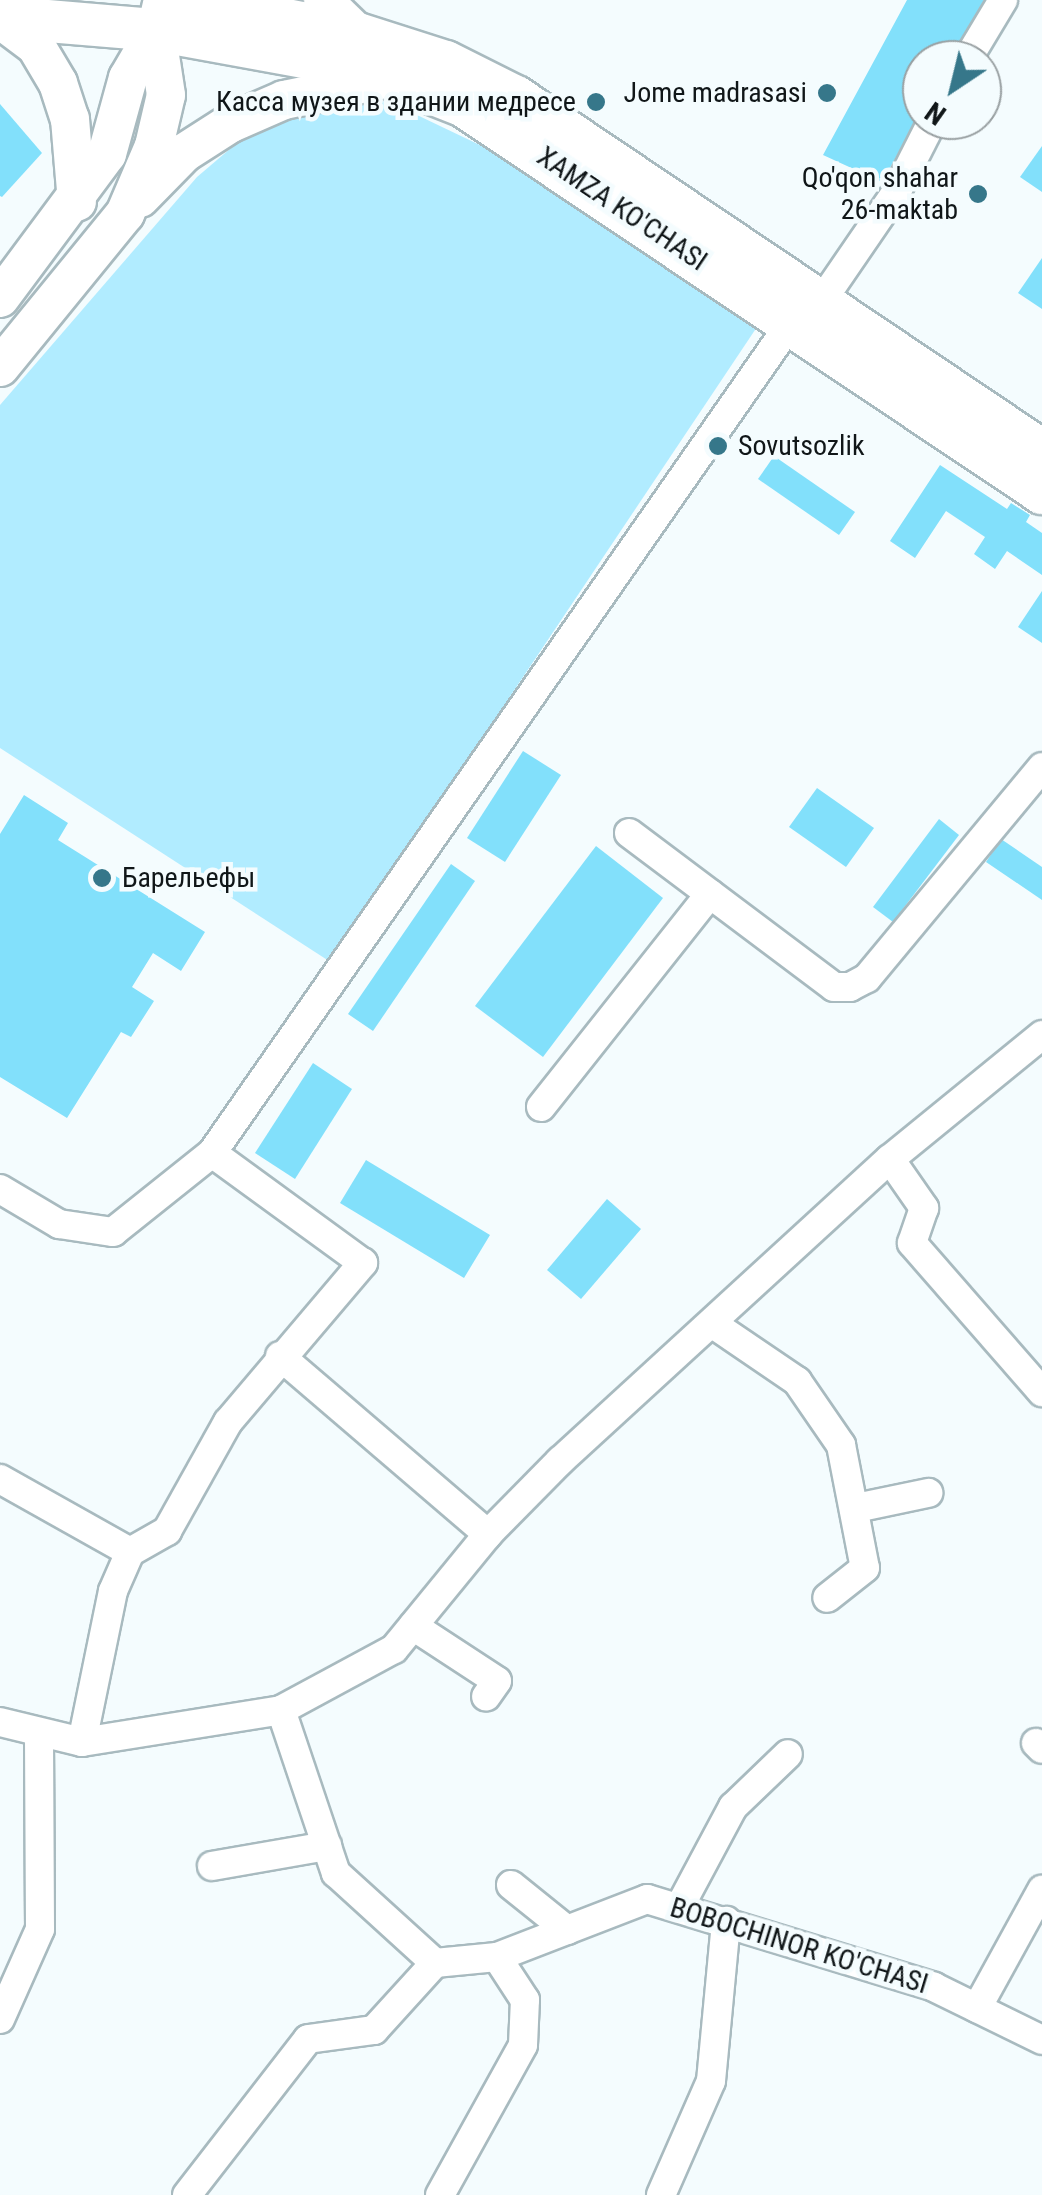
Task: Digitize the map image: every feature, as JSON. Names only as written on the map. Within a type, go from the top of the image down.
[{"type":"main road","name":"XAMZA KO'CHASI","points":[[186,0],[358,34],[446,62],[516,97],[1042,493]]},
{"type":"main road","points":[[323,0],[358,34]]},
{"type":"main road","name":"XAMZA KO'CHASI","points":[[0,18],[160,15],[393,78],[500,126],[806,313],[1042,451]]},
{"type":"main road","points":[[0,298],[77,202],[107,154],[128,78],[160,15]]},
{"type":"main road","points":[[124,214],[154,146],[166,95],[160,15]]},
{"type":"main road","points":[[0,18],[36,46],[58,83],[70,119],[77,202]]},
{"type":"main road","points":[[0,368],[124,214],[184,153],[231,122],[284,100],[393,78]]},
{"type":"street","points":[[979,40],[1004,0]]},
{"type":"street","points":[[0,1188],[59,1224],[113,1232],[212,1153],[806,313],[897,191],[923,140]]},
{"type":"street","points":[[630,833],[834,988],[850,988],[867,978],[1042,767]]},
{"type":"street","points":[[541,1107],[710,894]]},
{"type":"street","points":[[0,1722],[39,1735],[82,1742],[281,1710],[394,1649],[488,1534],[890,1159],[1042,1036]]},
{"type":"street","points":[[82,1742],[112,1591],[130,1552],[167,1531],[228,1422],[280,1356],[364,1263],[212,1153]]},
{"type":"street","points":[[890,1159],[924,1208],[912,1243],[1042,1392]]},
{"type":"street","points":[[714,1324],[796,1381],[841,1445],[865,1568],[827,1598]]},
{"type":"street","points":[[280,1356],[488,1534]]},
{"type":"street","points":[[0,1480],[130,1552]]},
{"type":"street","points":[[856,1508],[928,1493]]},
{"type":"street","points":[[413,1626],[498,1681],[486,1698]]},
{"type":"street","points":[[188,2195],[308,2038],[374,2030],[435,1962],[336,1874],[281,1710]]},
{"type":"street","points":[[0,2019],[40,1929],[39,1735]]},
{"type":"street","points":[[680,1908],[733,1807],[788,1754]]},
{"type":"street","points":[[212,1866],[327,1846]]},
{"type":"street","points":[[510,1885],[567,1930]]},
{"type":"street","points":[[977,2008],[1042,1890]]},
{"type":"street","name":"BOBOCHINOR KO'CHASI","points":[[435,1962],[498,1956],[647,1899],[934,1987],[1042,2040]]},
{"type":"street","points":[[661,2195],[711,2081],[726,1922]]},
{"type":"street","points":[[440,2195],[523,2045],[525,2000],[498,1956]]},
{"type":"shaded area","points":[[353,94],[394,104],[484,147],[759,324],[332,963],[0,748],[0,405],[197,177],[257,126]]},
{"type":"building","points":[[907,0],[984,0],[961,40],[902,40],[902,140],[906,140],[882,182],[823,155]]},
{"type":"building","points":[[0,104],[42,153],[2,197],[0,196]]},
{"type":"building","points":[[1042,146],[1042,192],[1020,177]]},
{"type":"building","points":[[1042,258],[1042,309],[1018,293]]},
{"type":"building","points":[[774,456],[855,512],[839,535],[758,479]]},
{"type":"building","points":[[940,465],[1007,509],[1011,503],[1030,515],[1026,522],[1042,533],[1042,575],[1007,551],[995,569],[974,554],[985,537],[946,511],[915,558],[890,541]]},
{"type":"building","points":[[1042,591],[1042,643],[1018,627]]},
{"type":"building","points":[[523,751],[561,775],[505,862],[467,838]]},
{"type":"building","points":[[817,788],[874,828],[846,867],[789,827]]},
{"type":"building","points":[[24,795],[68,823],[58,840],[205,932],[181,971],[153,953],[132,987],[154,1001],[131,1037],[121,1032],[67,1118],[0,1077],[0,834]]},
{"type":"building","points":[[939,819],[959,835],[893,922],[873,907]]},
{"type":"building","points":[[1001,839],[1042,867],[1042,900],[986,862]]},
{"type":"building","points":[[596,846],[663,898],[543,1057],[475,1006]]},
{"type":"building","points":[[451,864],[475,881],[373,1031],[348,1014]]},
{"type":"building","points":[[313,1063],[352,1089],[295,1179],[255,1153]]},
{"type":"building","points":[[366,1160],[490,1235],[464,1278],[340,1203]]},
{"type":"building","points":[[607,1199],[641,1229],[581,1299],[547,1270]]},
{"type":"place","name":"Jome madrasasi","points":[[827,93]]},
{"type":"place","name":"Касса музея в здании медресе","points":[[596,102]]},
{"type":"place","name":"Qo'qon shahar 26-maktab","points":[[978,194]]},
{"type":"place","name":"Sovutsozlik","points":[[718,446]]},
{"type":"place","name":"Барельефы","points":[[102,878]]}]
